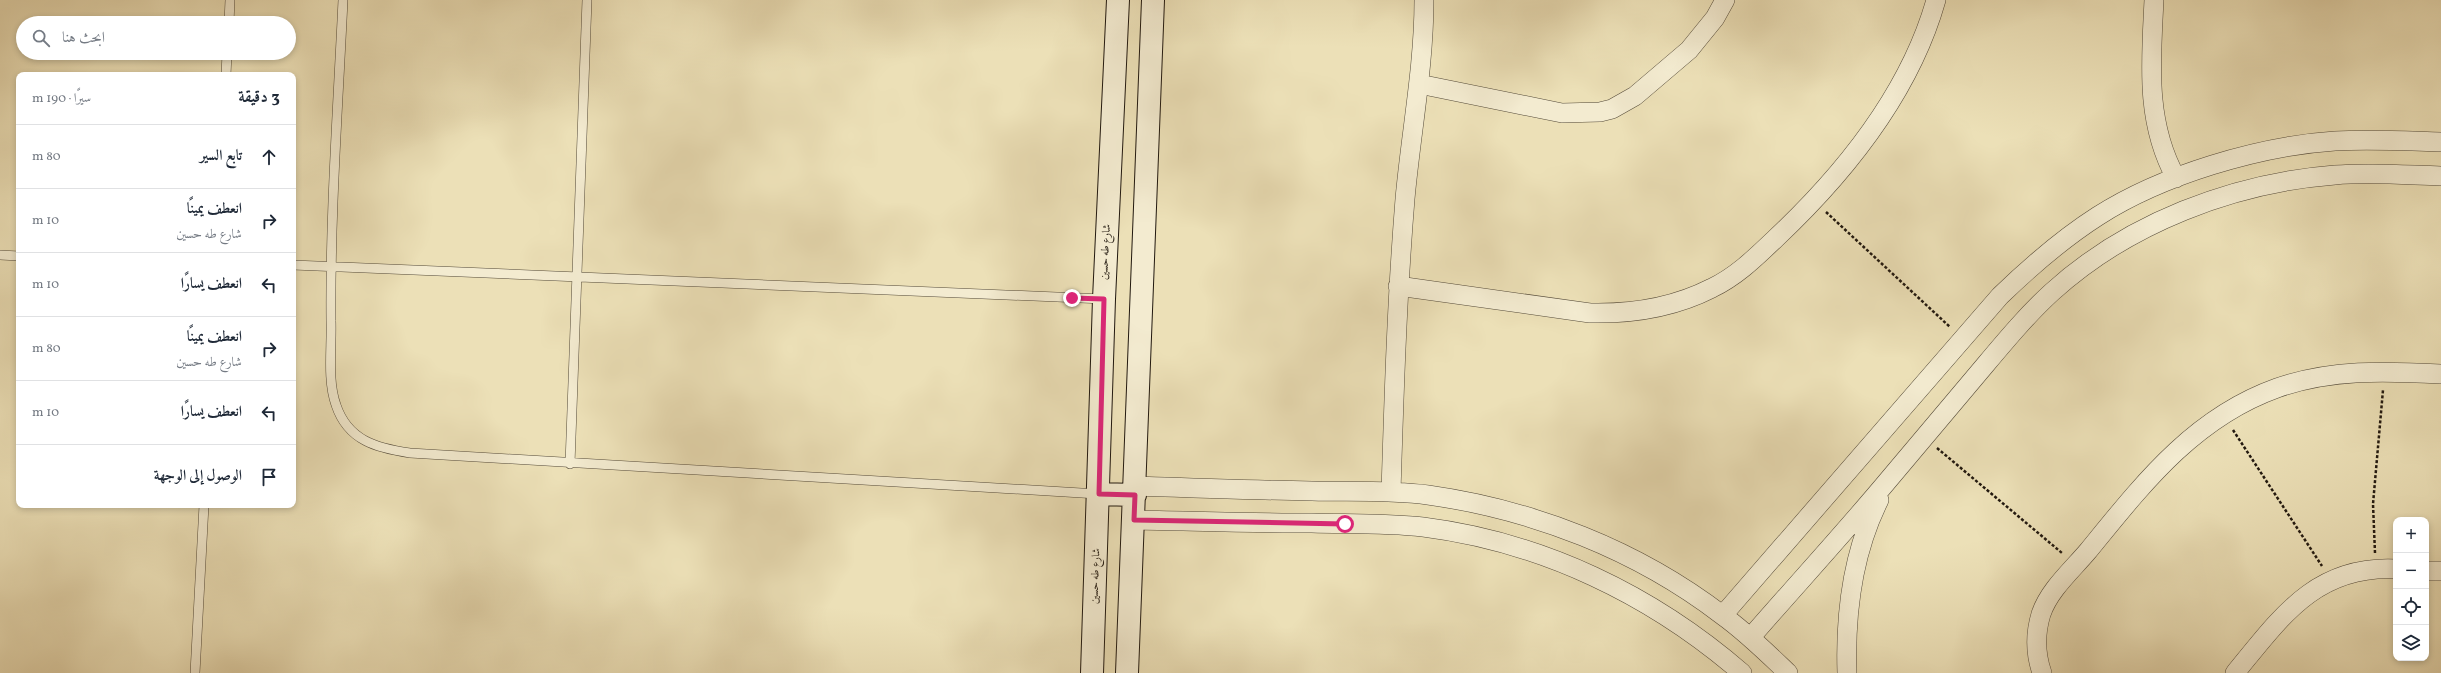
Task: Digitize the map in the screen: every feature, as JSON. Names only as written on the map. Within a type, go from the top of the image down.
[{"type":"main road","name":"شارع طه حسين","points":[[1092,673],[1099,494],[1104,299],[1118,0]]},
{"type":"main road","points":[[1127,673],[1153,0]]},
{"type":"main road","points":[[1099,494],[1135,490]]},
{"type":"street","points":[[1391,492],[1398,286],[1410,148],[1420,84],[1424,0]]},
{"type":"street","points":[[1420,84],[1562,113],[1600,112],[1612,108],[1635,96],[1689,50],[1716,18],[1725,0]]},
{"type":"street","points":[[1398,286],[1590,313],[1625,313],[1653,309],[1694,297],[1730,278],[1760,254],[1814,201],[1849,160],[1892,98],[1927,32],[1936,0]]},
{"type":"street","points":[[2154,0],[2151,77],[2153,107],[2164,154],[2176,178]]},
{"type":"street","points":[[1723,615],[2000,296],[2030,266],[2063,240],[2105,212],[2136,195],[2176,178],[2238,158],[2302,145],[2367,140],[2441,142]]},
{"type":"street","points":[[1751,637],[1889,479],[2024,319],[2084,266],[2116,244],[2151,225],[2187,210],[2247,190],[2306,178],[2367,173],[2441,176]]},
{"type":"street","points":[[2042,673],[2036,646],[2042,613],[2049,598],[2152,473],[2186,442],[2224,415],[2277,389],[2313,378],[2350,372],[2384,371],[2441,374]]},
{"type":"street","points":[[1847,673],[1846,633],[1850,593],[1856,560],[1871,516],[1889,479]]},
{"type":"street","points":[[1135,490],[1391,492],[1427,495],[1522,515],[1568,530],[1613,549],[1656,571],[1723,615],[1751,637],[1788,673]]},
{"type":"street","points":[[1134,520],[1377,523],[1423,527],[1513,546],[1557,560],[1599,578],[1640,599],[1708,644],[1742,673]]},
{"type":"street","points":[[2235,673],[2290,608],[2307,594],[2330,580],[2377,569],[2393,569]]},
{"type":"street","points":[[2429,571],[2441,571]]},
{"type":"lane","points":[[229,16],[230,0]]},
{"type":"lane","points":[[343,0],[330,267],[332,386],[336,406],[348,425],[363,441],[381,449],[410,453],[570,464],[1099,494]]},
{"type":"lane","points":[[570,464],[587,0]]},
{"type":"lane","points":[[226,72],[227,60]]},
{"type":"lane","points":[[0,256],[16,256]]},
{"type":"lane","points":[[296,265],[1104,299]]},
{"type":"lane","points":[[195,673],[204,508]]},
{"type":"path","points":[[1814,201],[1963,340]]},
{"type":"path","points":[[2377,569],[2373,504],[2384,371]]},
{"type":"path","points":[[2224,415],[2330,580]]},
{"type":"path","points":[[1924,436],[2076,565]]},
{"type":"route","points":[[1072,298],[1104,299],[1099,494],[1135,495],[1134,520],[1345,524]]}]
